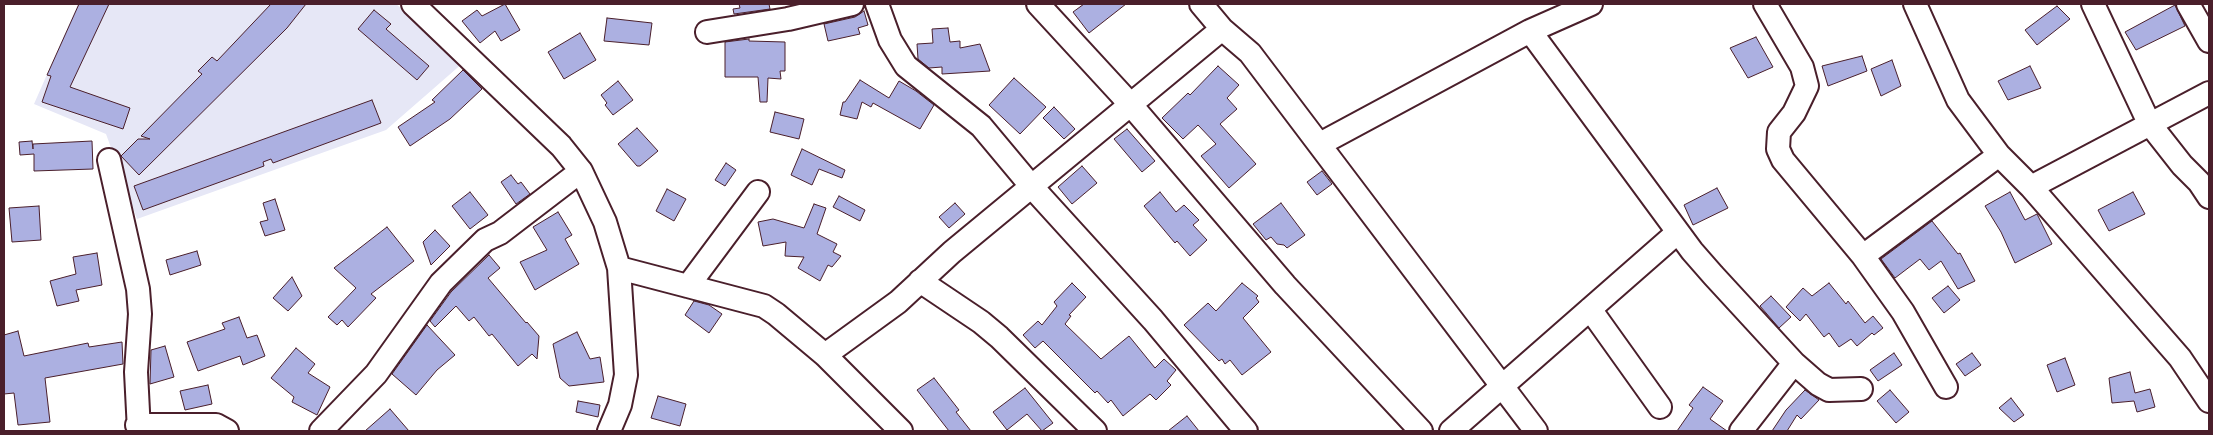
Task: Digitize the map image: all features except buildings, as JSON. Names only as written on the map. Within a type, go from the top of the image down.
[{"type":"street","points":[[413,4],[562,146],[581,171],[605,222],[619,268],[626,375],[620,404],[609,431]]},
{"type":"street","points":[[707,32],[788,19],[852,4]]},
{"type":"street","points":[[877,4],[896,51],[906,66],[980,126],[1032,187],[1153,320],[1246,431]]},
{"type":"street","points":[[1038,4],[1130,105],[1285,285],[1421,431]]},
{"type":"street","points":[[1201,4],[1222,29],[1250,53],[1536,431]]},
{"type":"street","points":[[1320,144],[1530,31],[1591,4]]},
{"type":"street","points":[[1765,4],[1802,67],[1806,86],[1794,113],[1779,132],[1778,149],[1783,160],[1862,256],[1903,312],[1946,387]]},
{"type":"street","points":[[1915,4],[1958,100],[1999,155],[2031,187],[2180,358],[2209,401]]},
{"type":"street","points":[[2093,4],[2149,123],[2182,165],[2199,182],[2209,197]]},
{"type":"street","points":[[2188,4],[2209,41]]},
{"type":"street","points":[[826,355],[898,302],[952,252],[1222,29]]},
{"type":"street","points":[[1530,31],[1678,232],[1713,275],[1794,363],[1818,384],[1830,390],[1861,389]]},
{"type":"street","points":[[2031,187],[2209,92]]},
{"type":"street","points":[[1862,256],[1999,155]]},
{"type":"street","points":[[109,160],[138,288],[140,314],[136,372],[138,428],[216,425],[227,431]]},
{"type":"street","points":[[321,431],[376,374],[441,283],[485,240],[500,232],[581,171]]},
{"type":"street","points":[[688,286],[758,192]]},
{"type":"street","points":[[1451,431],[1678,232]]},
{"type":"street","points":[[619,268],[764,306],[826,355],[901,431]]},
{"type":"street","points":[[920,281],[981,322],[999,337],[1095,431]]},
{"type":"street","points":[[1590,309],[1660,407]]},
{"type":"street","points":[[1741,431],[1794,363]]},
{"type":"shaded area","points":[[78,4],[396,4],[464,62],[386,130],[137,219],[106,134],[34,104]]}]
